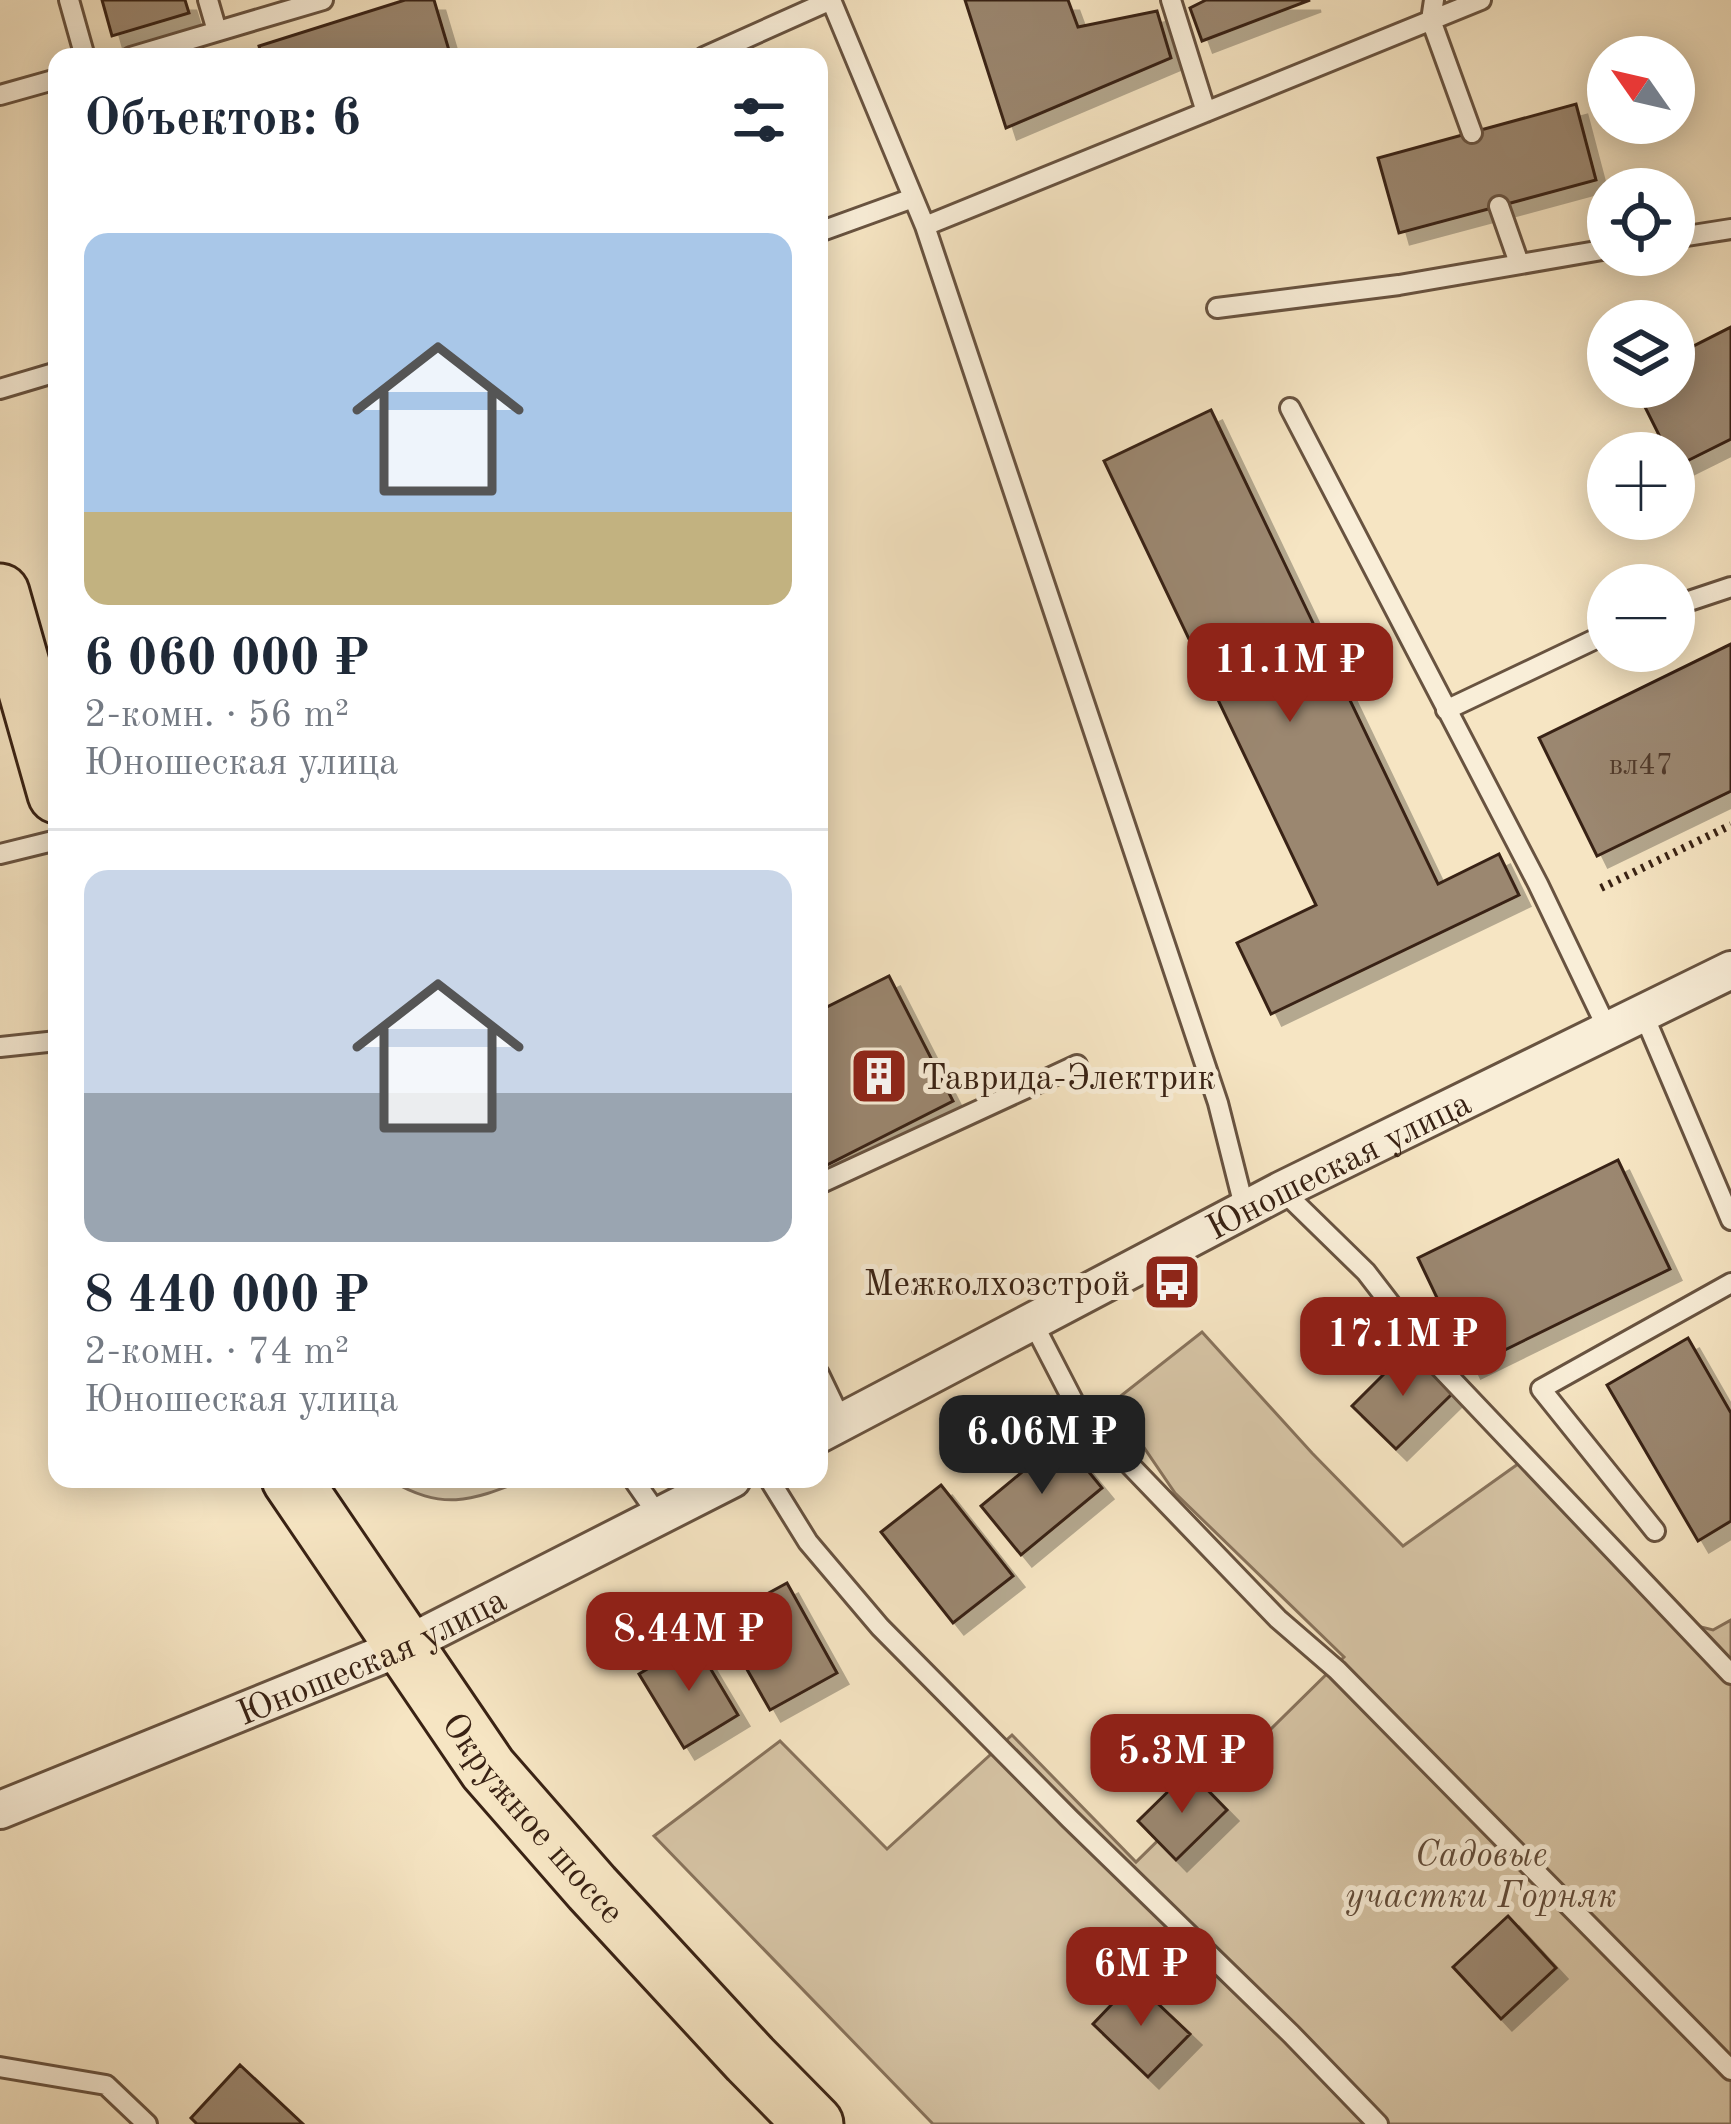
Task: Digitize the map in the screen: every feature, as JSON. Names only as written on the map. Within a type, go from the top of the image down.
[{"type":"main road","points":[[0,593],[48,762]]},
{"type":"main road","name":"Окружное шоссе","points":[[297,1488],[488,1769],[608,1905],[814,2124]]},
{"type":"street","name":"Юношеская улица","points":[[830,1428],[1282,1190],[1731,970]]},
{"type":"street","name":"Юношеская улица","points":[[9,1797],[404,1646],[714,1488]]},
{"type":"lane","points":[[69,0],[83,48]]},
{"type":"lane","points":[[208,0],[218,32]]},
{"type":"lane","points":[[162,48],[323,0]]},
{"type":"lane","points":[[724,48],[831,0],[925,226],[1218,1103],[1245,1210]]},
{"type":"lane","points":[[1171,0],[1205,112]]},
{"type":"lane","points":[[925,226],[1205,112],[1432,10],[1480,0]]},
{"type":"lane","points":[[1432,10],[1472,133]]},
{"type":"lane","points":[[0,95],[48,82]]},
{"type":"lane","points":[[828,229],[913,198]]},
{"type":"lane","points":[[1499,206],[1520,263]]},
{"type":"lane","points":[[1695,235],[1731,229]]},
{"type":"lane","points":[[1217,308],[1399,285],[1587,252]]},
{"type":"lane","points":[[0,388],[48,375]]},
{"type":"lane","points":[[1290,408],[1538,884],[1608,1030]]},
{"type":"lane","points":[[1695,599],[1731,587]]},
{"type":"lane","points":[[1446,710],[1587,643]]},
{"type":"lane","points":[[0,854],[48,842]]},
{"type":"lane","points":[[1643,1013],[1731,1220]]},
{"type":"lane","points":[[0,1047],[48,1042]]},
{"type":"lane","points":[[828,1180],[1077,1065]]},
{"type":"lane","points":[[1282,1190],[1366,1272],[1436,1363],[1731,1674]]},
{"type":"lane","points":[[1655,1532],[1541,1389],[1731,1283]]},
{"type":"lane","points":[[1032,1322],[1079,1412],[1279,1619],[1337,1670],[1731,2070]]},
{"type":"lane","points":[[639,1488],[658,1515]]},
{"type":"lane","points":[[775,1488],[808,1542],[880,1627],[1378,2124]]},
{"type":"lane","points":[[0,2067],[106,2085],[147,2124]]},
{"type":"path","points":[[1601,888],[1731,825]]},
{"type":"green space","name":"Садовые участки Горняк","points":[[1202,1332],[1403,1546],[1518,1464],[1693,1625],[1713,1630],[1731,1620],[1731,2124],[933,2124],[654,1836],[780,1741],[887,1849],[1012,1735],[1136,1862],[1344,1657],[1175,1493],[1113,1402]]},
{"type":"green space","points":[[406,1488],[503,1488],[457,1500]]},
{"type":"building","points":[[102,0],[185,0],[189,13],[112,36]]},
{"type":"building","points":[[405,0],[434,0],[448,48],[260,48]]},
{"type":"building","points":[[965,0],[1068,0],[1078,27],[1157,11],[1171,58],[1006,128]]},
{"type":"building","points":[[1206,0],[1310,0],[1202,41],[1190,8]]},
{"type":"building","points":[[1576,104],[1593,168],[1587,168],[1587,182],[1399,233],[1378,158]]},
{"type":"building","points":[[1731,327],[1731,439],[1695,457],[1695,432],[1658,432],[1646,408],[1695,408],[1695,345]]},
{"type":"building","points":[[1211,410],[1438,884],[1499,854],[1519,895],[1271,1014],[1237,943],[1316,905],[1104,461]]},
{"type":"building","points":[[1731,644],[1731,791],[1597,856],[1539,738],[1674,672],[1695,672],[1695,662]]},
{"type":"building","name":"Таврида-Электрик","points":[[889,976],[953,1101],[828,1164],[828,1006]]},
{"type":"building","points":[[1618,1160],[1670,1269],[1470,1367],[1418,1258]]},
{"type":"building","points":[[1688,1338],[1731,1413],[1731,1521],[1698,1541],[1607,1385]]},
{"type":"building","points":[[1409,1349],[1453,1393],[1396,1449],[1352,1406]]},
{"type":"building","points":[[1062,1439],[1102,1488],[1021,1555],[981,1506]]},
{"type":"building","points":[[941,1485],[1013,1576],[953,1623],[881,1532]]},
{"type":"building","points":[[787,1583],[837,1673],[770,1710],[719,1620]]},
{"type":"building","points":[[694,1641],[738,1715],[684,1748],[639,1674]]},
{"type":"building","points":[[1189,1771],[1227,1810],[1176,1860],[1138,1821]]},
{"type":"building","points":[[1508,1916],[1556,1968],[1501,2019],[1453,1967]]},
{"type":"building","points":[[1134,1981],[1190,2034],[1148,2077],[1093,2024]]},
{"type":"building","points":[[240,2065],[303,2124],[197,2124],[191,2118]]},
{"type":"place","name":"Таврида-Электрик","points":[[879,1076]]},
{"type":"place","name":"Межколхозстрой","points":[[1172,1282]]}]
